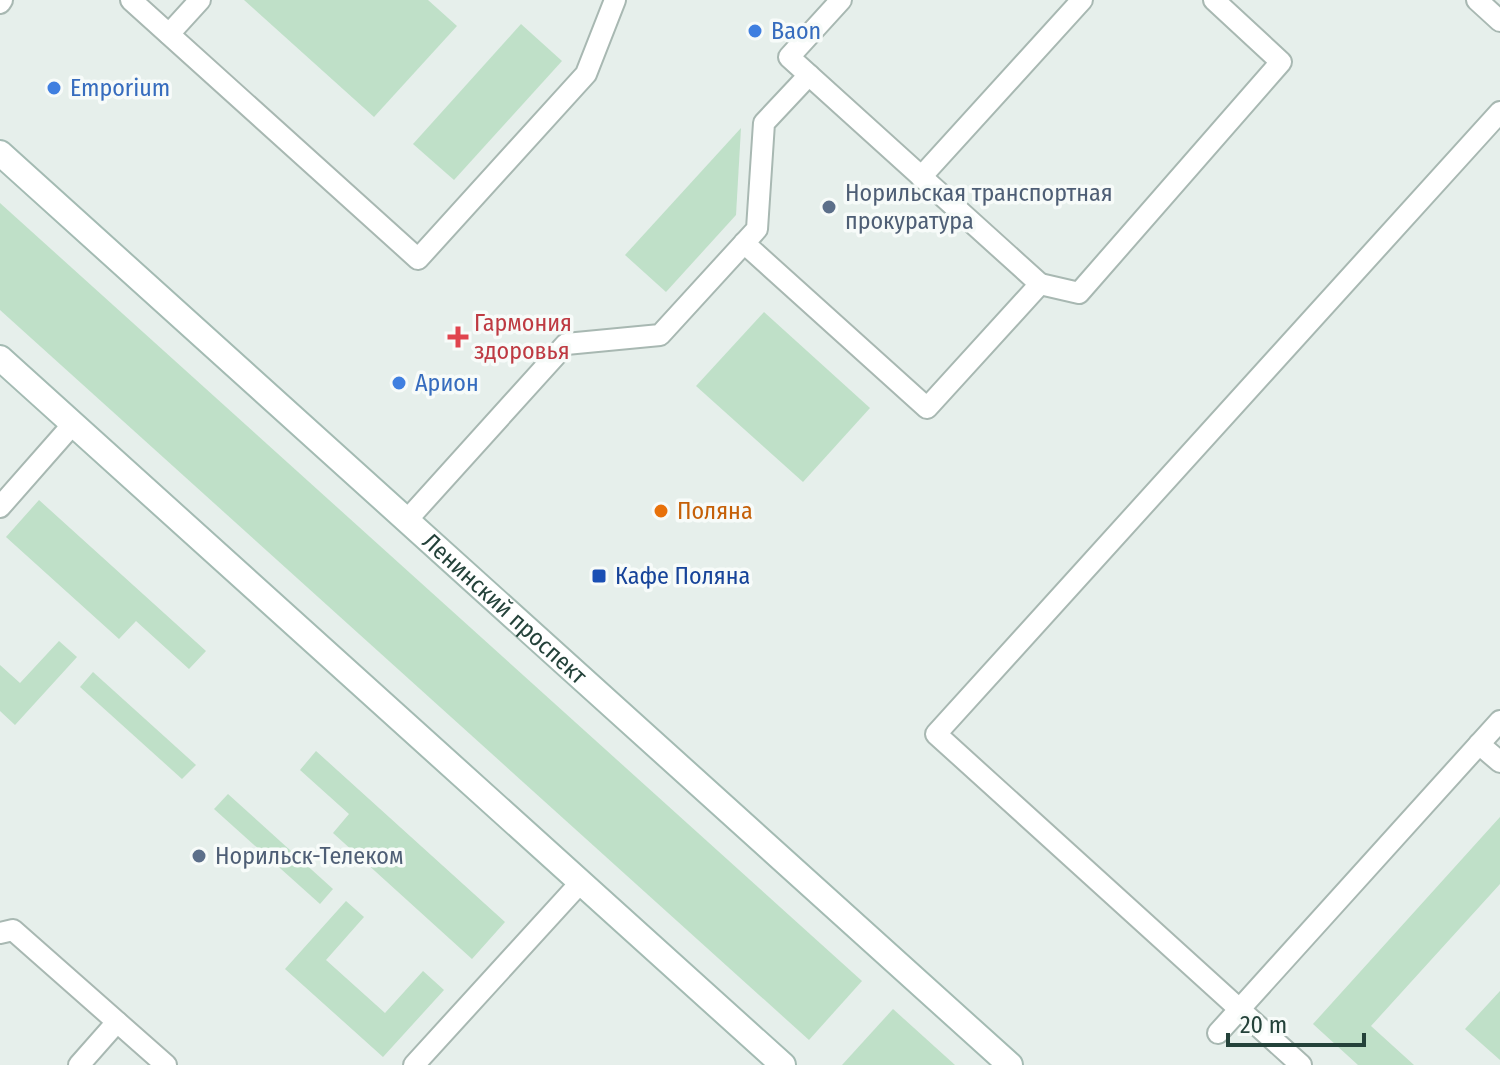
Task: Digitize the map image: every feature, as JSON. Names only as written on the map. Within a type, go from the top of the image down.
[{"type":"main road","name":"Ленинский проспект","points":[[0,153],[1010,1065]]},
{"type":"main road","points":[[0,358],[783,1065]]},
{"type":"lane","points":[[131,0],[418,259],[586,74],[615,0]]},
{"type":"lane","points":[[169,34],[200,0]]},
{"type":"lane","points":[[841,0],[789,57],[1040,284],[1079,293],[1281,62],[1214,0]]},
{"type":"lane","points":[[921,177],[1082,0]]},
{"type":"lane","points":[[1477,0],[1500,21]]},
{"type":"lane","points":[[407,520],[566,344],[660,335],[757,229],[764,123],[809,75]]},
{"type":"lane","points":[[1301,1065],[936,734],[1500,112]]},
{"type":"lane","points":[[744,243],[927,408],[1040,284]]},
{"type":"lane","points":[[0,507],[73,424]]},
{"type":"lane","points":[[1218,1033],[1500,721]]},
{"type":"lane","points":[[1479,744],[1500,762]]},
{"type":"lane","points":[[414,1065],[581,882]]},
{"type":"lane","points":[[0,933],[13,930],[166,1065]]},
{"type":"lane","points":[[79,1065],[117,1022]]},
{"type":"green space","points":[[244,0],[428,0],[457,26],[374,117]]},
{"type":"green space","points":[[521,24],[562,61],[454,180],[413,144]]},
{"type":"green space","points":[[741,128],[736,215],[666,292],[625,255]]},
{"type":"green space","points":[[0,203],[862,981],[809,1040],[0,310]]},
{"type":"green space","points":[[764,312],[870,408],[803,482],[696,386]]},
{"type":"green space","points":[[39,500],[206,651],[189,669],[136,621],[119,639],[6,537]]},
{"type":"green space","points":[[59,641],[77,657],[15,725],[0,711],[0,665],[20,683]]},
{"type":"green space","points":[[93,672],[196,765],[182,779],[80,687]]},
{"type":"green space","points":[[316,751],[505,922],[472,959],[333,833],[349,814],[300,770]]},
{"type":"green space","points":[[228,794],[333,889],[320,904],[214,809]]},
{"type":"green space","points":[[1500,817],[1500,884],[1371,1026],[1414,1065],[1358,1065],[1313,1024]]},
{"type":"green space","points":[[346,901],[364,917],[326,960],[385,1013],[423,971],[444,990],[383,1057],[285,969]]},
{"type":"green space","points":[[1500,991],[1500,1060],[1465,1029]]},
{"type":"green space","points":[[893,1009],[955,1065],[842,1065]]},
{"type":"place","name":"Baon","points":[[755,31]]},
{"type":"place","name":"Emporium","points":[[54,88]]},
{"type":"place","name":"Норильская транспортная прокуратура","points":[[829,207]]},
{"type":"place","name":"Гармония здоровья","points":[[458,337]]},
{"type":"place","name":"Арион","points":[[399,383]]},
{"type":"place","name":"Поляна","points":[[661,511]]},
{"type":"place","name":"Кафе Поляна","points":[[599,576]]},
{"type":"place","name":"Норильск-Телеком","points":[[199,856]]}]
